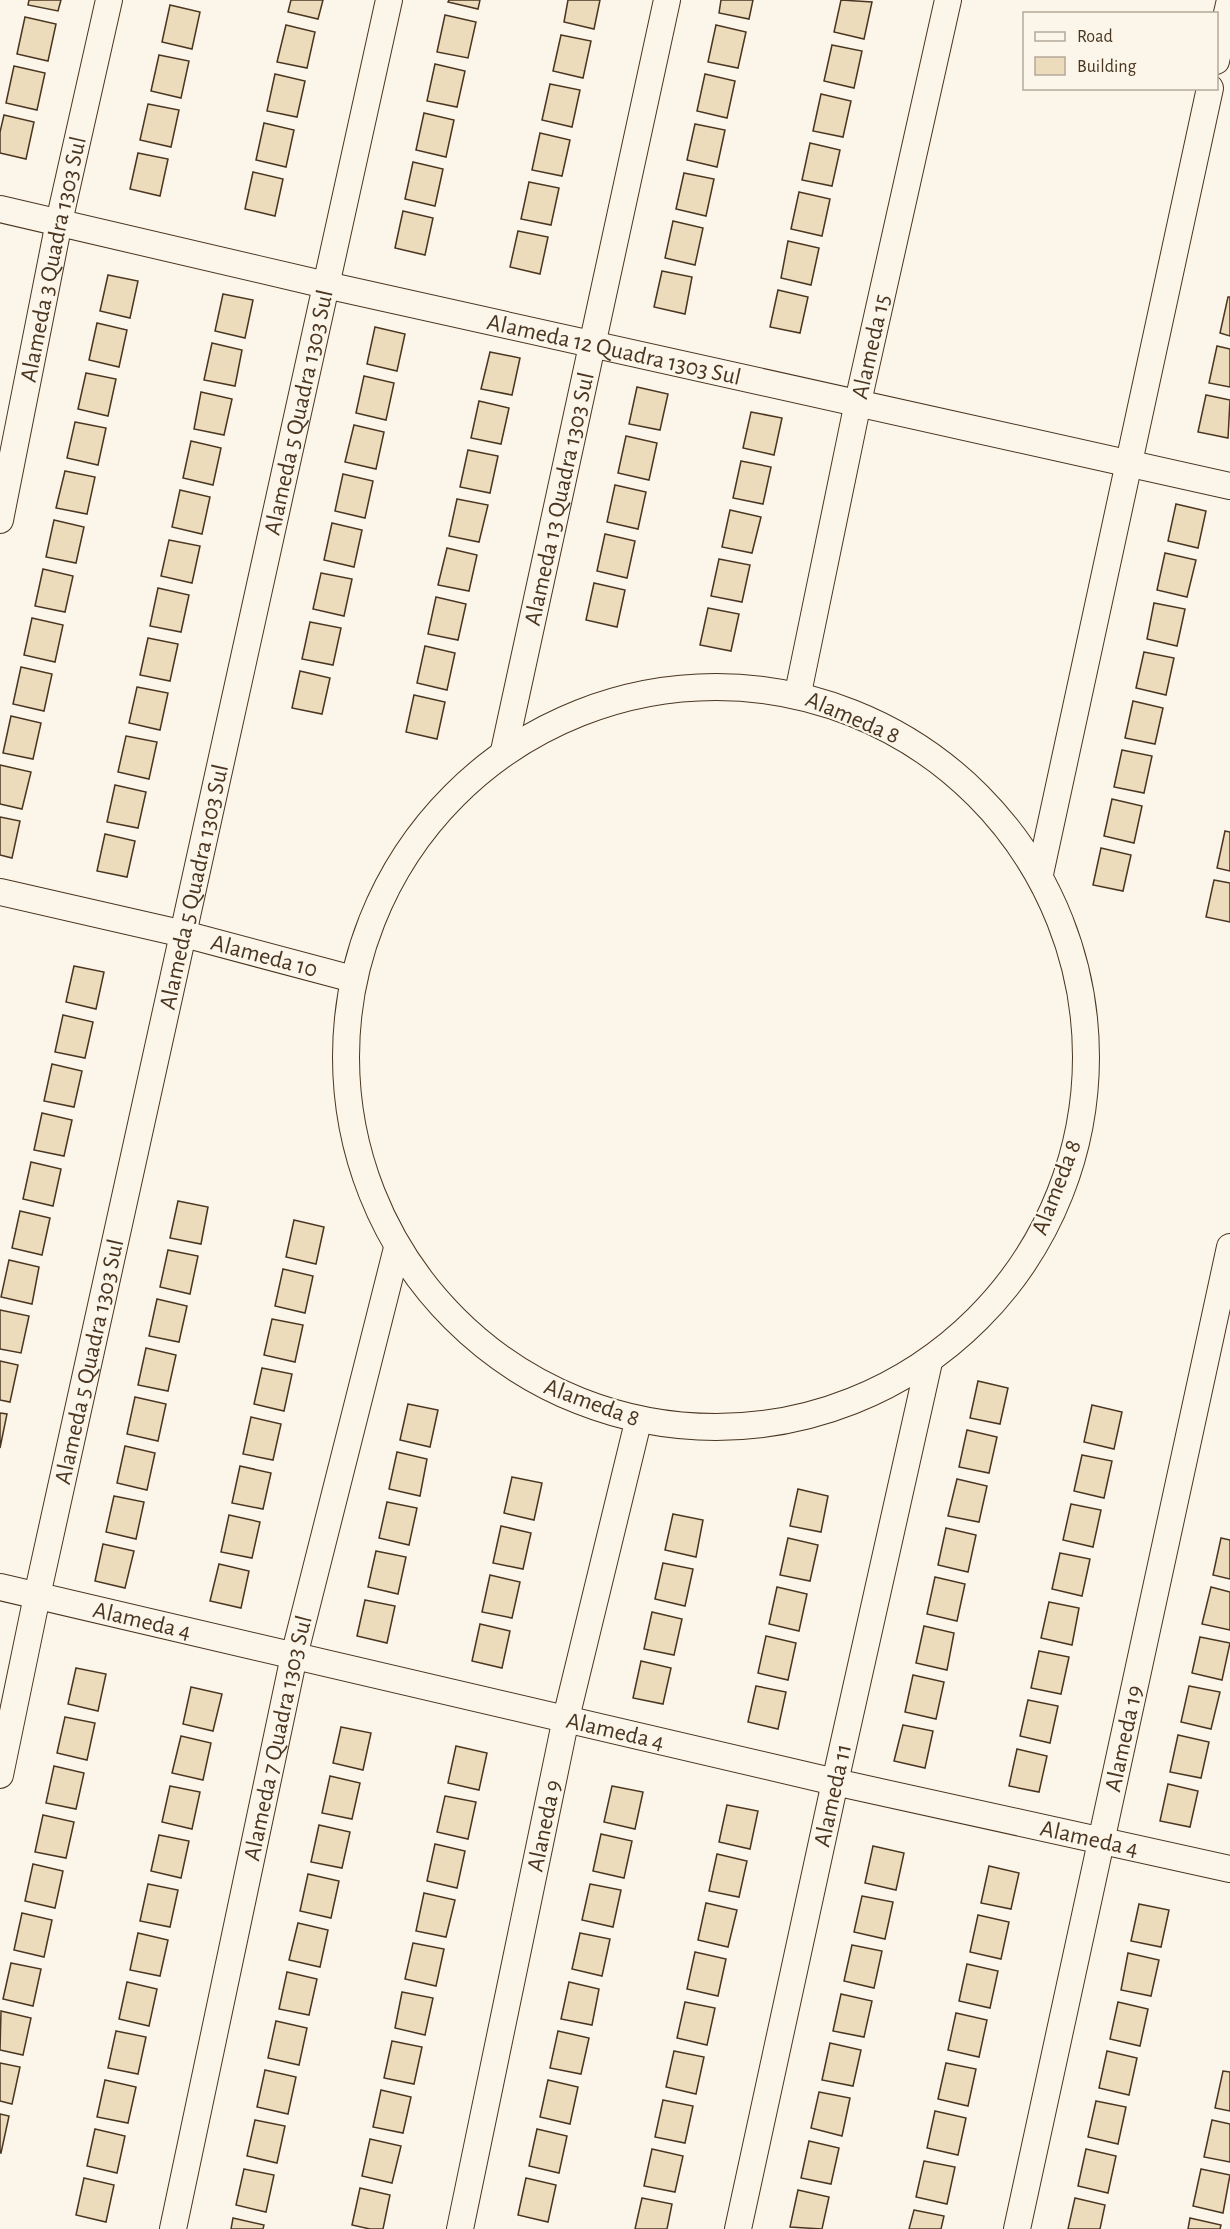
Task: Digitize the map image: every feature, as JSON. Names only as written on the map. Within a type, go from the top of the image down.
[{"type":"street","name":"Alameda 3 Quadra 1303 Sul","points":[[0,520],[59,222],[109,0]]},
{"type":"street","name":"Alameda 5 Quadra 1303 Sul","points":[[0,1775],[37,1596],[389,0]]},
{"type":"street","name":"Alameda 13 Quadra 1303 Sul","points":[[504,751],[667,0]]},
{"type":"street","name":"Alameda 15","points":[[798,693],[858,402],[948,0]]},
{"type":"street","points":[[1218,52],[1230,0]]},
{"type":"street","points":[[1040,874],[1210,90]]},
{"type":"street","name":"Alameda 12 Quadra 1303 Sul","points":[[0,209],[326,285],[1230,486]]},
{"type":"street","name":"Alameda 8","points":[[696,684],[798,693],[894,729],[978,791],[1040,874],[1074,958],[1087,1048],[1078,1139],[1047,1225],[997,1301],[929,1362],[839,1409],[740,1430],[638,1422],[542,1388],[460,1328],[397,1248],[360,1163],[345,1071],[353,979],[384,891],[403,862],[435,814],[504,751],[595,704],[696,684]]},
{"type":"street","name":"Alameda 10","points":[[0,892],[184,934],[353,979]]},
{"type":"street","name":"Alameda 7 Quadra 1303 Sul","points":[[173,2229],[294,1656],[397,1248]]},
{"type":"street","name":"Alameda 19","points":[[1017,2229],[1230,1248]]},
{"type":"street","name":"Alameda 11","points":[[738,2229],[929,1362]]},
{"type":"street","name":"Alaneda 9","points":[[460,2229],[566,1718],[638,1422]]},
{"type":"street","name":"Alameda 4","points":[[0,1587],[835,1782],[1230,1869]]},
{"type":"building","points":[[29,0],[61,0],[58,11],[28,5]]},
{"type":"building","points":[[291,0],[323,0],[318,19],[288,12]]},
{"type":"building","points":[[449,0],[480,0],[478,9],[448,2]]},
{"type":"building","points":[[568,0],[600,0],[594,29],[564,22]]},
{"type":"building","points":[[721,0],[753,0],[749,19],[719,13]]},
{"type":"building","points":[[841,0],[872,2],[864,39],[834,32]]},
{"type":"building","points":[[170,5],[200,12],[192,49],[162,42]]},
{"type":"building","points":[[445,15],[476,22],[468,58],[437,52]]},
{"type":"building","points":[[25,17],[56,24],[48,61],[17,54]]},
{"type":"building","points":[[286,25],[315,32],[307,68],[277,62]]},
{"type":"building","points":[[716,25],[746,32],[738,68],[708,62]]},
{"type":"building","points":[[561,35],[591,41],[583,78],[553,71]]},
{"type":"building","points":[[832,45],[862,51],[854,88],[824,81]]},
{"type":"building","points":[[159,55],[189,61],[181,98],[151,91]]},
{"type":"building","points":[[435,64],[465,71],[457,107],[427,101]]},
{"type":"building","points":[[14,66],[45,73],[37,110],[6,103]]},
{"type":"building","points":[[275,74],[305,81],[297,117],[267,111]]},
{"type":"building","points":[[705,74],[735,81],[727,118],[697,111]]},
{"type":"building","points":[[550,84],[580,90],[572,127],[542,120]]},
{"type":"building","points":[[821,94],[851,101],[843,137],[813,131]]},
{"type":"building","points":[[148,104],[179,110],[171,147],[140,140]]},
{"type":"building","points":[[424,113],[454,120],[446,157],[416,150]]},
{"type":"building","points":[[4,115],[34,122],[26,159],[0,153],[0,132]]},
{"type":"building","points":[[264,123],[294,130],[286,167],[256,160]]},
{"type":"building","points":[[695,124],[725,130],[717,167],[687,160]]},
{"type":"building","points":[[540,133],[570,140],[562,176],[532,170]]},
{"type":"building","points":[[810,143],[840,150],[832,186],[802,180]]},
{"type":"building","points":[[138,153],[168,159],[160,196],[130,189]]},
{"type":"building","points":[[413,162],[443,169],[435,206],[405,199]]},
{"type":"building","points":[[253,172],[283,179],[275,216],[245,209]]},
{"type":"building","points":[[684,173],[714,179],[706,216],[676,209]]},
{"type":"building","points":[[529,182],[559,188],[551,225],[521,219]]},
{"type":"building","points":[[799,192],[830,199],[822,236],[791,229]]},
{"type":"building","points":[[403,211],[433,218],[425,255],[395,248]]},
{"type":"building","points":[[673,221],[703,228],[695,265],[665,258]]},
{"type":"building","points":[[518,231],[548,237],[540,274],[510,267]]},
{"type":"building","points":[[788,241],[819,248],[811,285],[781,278]]},
{"type":"building","points":[[662,271],[692,277],[685,314],[654,307]]},
{"type":"building","points":[[108,275],[138,281],[130,318],[100,311]]},
{"type":"building","points":[[778,290],[808,297],[800,333],[770,327]]},
{"type":"building","points":[[223,294],[253,300],[245,338],[215,331]]},
{"type":"building","points":[[1228,297],[1230,297],[1230,336],[1220,333]]},
{"type":"building","points":[[97,323],[127,330],[119,367],[89,360]]},
{"type":"building","points":[[375,327],[405,334],[397,371],[367,364]]},
{"type":"building","points":[[212,343],[242,350],[235,386],[204,380]]},
{"type":"building","points":[[1217,346],[1230,349],[1230,387],[1209,383]]},
{"type":"building","points":[[490,352],[520,358],[512,395],[481,389]]},
{"type":"building","points":[[86,373],[116,379],[108,416],[78,409]]},
{"type":"building","points":[[364,376],[394,383],[386,420],[356,413]]},
{"type":"building","points":[[637,387],[668,394],[660,430],[629,424]]},
{"type":"building","points":[[201,392],[232,399],[224,435],[194,429]]},
{"type":"building","points":[[1206,395],[1230,400],[1228,438],[1198,432]]},
{"type":"building","points":[[479,401],[509,408],[501,444],[471,438]]},
{"type":"building","points":[[751,412],[782,418],[774,455],[743,448]]},
{"type":"building","points":[[75,422],[106,428],[98,465],[67,458]]},
{"type":"building","points":[[354,425],[384,432],[376,469],[345,462]]},
{"type":"building","points":[[626,436],[657,443],[649,480],[618,473]]},
{"type":"building","points":[[191,441],[221,448],[213,485],[183,478]]},
{"type":"building","points":[[468,450],[498,456],[490,493],[460,487]]},
{"type":"building","points":[[741,461],[771,467],[763,504],[733,498]]},
{"type":"building","points":[[65,471],[95,477],[87,514],[56,508]]},
{"type":"building","points":[[343,474],[373,481],[365,518],[335,511]]},
{"type":"building","points":[[615,485],[646,492],[638,529],[607,522]]},
{"type":"building","points":[[180,490],[210,497],[202,534],[172,527]]},
{"type":"building","points":[[457,499],[488,505],[479,542],[449,536]]},
{"type":"building","points":[[1176,504],[1206,511],[1198,548],[1168,541]]},
{"type":"building","points":[[730,510],[761,517],[752,553],[722,547]]},
{"type":"building","points":[[54,520],[84,527],[76,563],[46,557]]},
{"type":"building","points":[[332,523],[362,530],[354,567],[324,560]]},
{"type":"building","points":[[605,534],[635,541],[627,578],[597,571]]},
{"type":"building","points":[[169,540],[200,546],[192,583],[161,576]]},
{"type":"building","points":[[447,548],[477,555],[469,591],[438,585]]},
{"type":"building","points":[[1165,553],[1196,560],[1187,597],[1157,590]]},
{"type":"building","points":[[719,559],[750,565],[742,602],[711,596]]},
{"type":"building","points":[[43,569],[73,576],[65,612],[35,606]]},
{"type":"building","points":[[321,573],[352,579],[344,616],[313,609]]},
{"type":"building","points":[[594,583],[625,590],[617,627],[586,620]]},
{"type":"building","points":[[158,588],[189,595],[181,632],[150,626]]},
{"type":"building","points":[[436,597],[466,604],[458,640],[428,634]]},
{"type":"building","points":[[1154,603],[1185,609],[1177,646],[1147,639]]},
{"type":"building","points":[[708,608],[739,614],[731,651],[700,645]]},
{"type":"building","points":[[32,618],[63,625],[55,662],[24,655]]},
{"type":"building","points":[[310,622],[341,628],[333,665],[302,659]]},
{"type":"building","points":[[148,638],[178,644],[170,681],[140,675]]},
{"type":"building","points":[[425,646],[455,653],[447,690],[417,683]]},
{"type":"building","points":[[1144,652],[1174,658],[1166,695],[1136,688]]},
{"type":"building","points":[[21,667],[52,674],[44,711],[13,704]]},
{"type":"building","points":[[300,671],[330,678],[322,714],[292,708]]},
{"type":"building","points":[[137,687],[168,693],[160,730],[129,723]]},
{"type":"building","points":[[414,695],[445,702],[437,739],[406,732]]},
{"type":"building","points":[[1133,701],[1163,708],[1155,744],[1125,738]]},
{"type":"building","points":[[11,716],[41,723],[33,759],[3,753]]},
{"type":"building","points":[[126,736],[157,742],[149,779],[118,772]]},
{"type":"building","points":[[1122,750],[1152,756],[1144,793],[1114,787]]},
{"type":"building","points":[[0,765],[31,772],[22,809],[0,804]]},
{"type":"building","points":[[115,785],[146,792],[138,828],[107,822]]},
{"type":"building","points":[[1112,799],[1142,806],[1134,843],[1104,836]]},
{"type":"building","points":[[0,817],[20,821],[12,858],[0,855]]},
{"type":"building","points":[[1225,831],[1230,832],[1230,871],[1217,868]]},
{"type":"building","points":[[105,834],[135,841],[127,877],[97,871]]},
{"type":"building","points":[[1101,848],[1131,855],[1123,891],[1093,885]]},
{"type":"building","points":[[1214,880],[1230,883],[1230,922],[1206,917]]},
{"type":"building","points":[[74,966],[104,972],[96,1009],[66,1002]]},
{"type":"building","points":[[63,1015],[93,1022],[85,1058],[55,1052]]},
{"type":"building","points":[[52,1064],[82,1071],[74,1107],[44,1101]]},
{"type":"building","points":[[42,1113],[72,1120],[64,1156],[34,1150]]},
{"type":"building","points":[[31,1162],[61,1169],[53,1206],[23,1199]]},
{"type":"building","points":[[178,1201],[208,1207],[201,1244],[170,1238]]},
{"type":"building","points":[[20,1211],[50,1218],[42,1255],[12,1248]]},
{"type":"building","points":[[294,1220],[324,1227],[316,1264],[286,1257]]},
{"type":"building","points":[[168,1250],[198,1256],[190,1294],[160,1287]]},
{"type":"building","points":[[9,1260],[39,1267],[32,1304],[1,1297]]},
{"type":"building","points":[[283,1269],[313,1276],[305,1313],[275,1306]]},
{"type":"building","points":[[157,1299],[187,1306],[179,1342],[149,1336]]},
{"type":"building","points":[[0,1310],[29,1316],[21,1353],[0,1349]]},
{"type":"building","points":[[272,1319],[303,1325],[295,1362],[264,1355]]},
{"type":"building","points":[[146,1348],[176,1355],[168,1391],[138,1385]]},
{"type":"building","points":[[0,1361],[18,1365],[10,1402],[0,1400]]},
{"type":"building","points":[[262,1368],[292,1374],[284,1411],[254,1404]]},
{"type":"building","points":[[978,1381],[1008,1388],[1000,1424],[970,1418]]},
{"type":"building","points":[[135,1397],[166,1404],[158,1441],[127,1434]]},
{"type":"building","points":[[408,1404],[438,1410],[430,1447],[400,1440]]},
{"type":"building","points":[[1092,1405],[1122,1412],[1114,1449],[1084,1442]]},
{"type":"building","points":[[0,1413],[7,1414],[0,1448]]},
{"type":"building","points":[[251,1417],[281,1424],[273,1460],[243,1454]]},
{"type":"building","points":[[967,1430],[997,1437],[989,1473],[959,1467]]},
{"type":"building","points":[[125,1446],[155,1453],[147,1490],[117,1483]]},
{"type":"building","points":[[397,1452],[427,1459],[420,1496],[389,1489]]},
{"type":"building","points":[[1082,1455],[1112,1461],[1104,1498],[1074,1491]]},
{"type":"building","points":[[240,1466],[271,1473],[263,1509],[232,1503]]},
{"type":"building","points":[[512,1477],[542,1483],[534,1520],[504,1513]]},
{"type":"building","points":[[957,1479],[987,1486],[979,1522],[948,1516]]},
{"type":"building","points":[[798,1489],[828,1496],[821,1532],[790,1526]]},
{"type":"building","points":[[114,1496],[144,1502],[136,1539],[106,1532]]},
{"type":"building","points":[[387,1502],[417,1508],[409,1545],[379,1538]]},
{"type":"building","points":[[1071,1504],[1101,1510],[1093,1547],[1063,1540]]},
{"type":"building","points":[[673,1514],[703,1520],[696,1557],[665,1550]]},
{"type":"building","points":[[229,1515],[260,1522],[252,1558],[221,1552]]},
{"type":"building","points":[[501,1526],[531,1533],[523,1569],[493,1563]]},
{"type":"building","points":[[946,1528],[976,1535],[968,1572],[938,1565]]},
{"type":"building","points":[[788,1538],[818,1545],[810,1581],[780,1575]]},
{"type":"building","points":[[1221,1538],[1230,1540],[1230,1579],[1213,1575]]},
{"type":"building","points":[[103,1544],[134,1551],[125,1588],[95,1581]]},
{"type":"building","points":[[376,1551],[406,1557],[398,1594],[368,1587]]},
{"type":"building","points":[[1060,1553],[1090,1559],[1082,1596],[1052,1589]]},
{"type":"building","points":[[663,1563],[693,1569],[685,1606],[655,1599]]},
{"type":"building","points":[[219,1564],[249,1571],[241,1608],[210,1601]]},
{"type":"building","points":[[490,1575],[520,1582],[512,1618],[482,1612]]},
{"type":"building","points":[[935,1577],[965,1584],[957,1621],[927,1614]]},
{"type":"building","points":[[777,1587],[807,1594],[799,1631],[769,1624]]},
{"type":"building","points":[[1211,1587],[1230,1592],[1230,1630],[1202,1624]]},
{"type":"building","points":[[365,1600],[395,1606],[387,1643],[357,1636]]},
{"type":"building","points":[[1049,1602],[1079,1608],[1072,1645],[1041,1638]]},
{"type":"building","points":[[652,1612],[682,1619],[674,1655],[644,1649]]},
{"type":"building","points":[[480,1624],[510,1631],[502,1668],[472,1661]]},
{"type":"building","points":[[924,1626],[954,1633],[947,1670],[916,1663]]},
{"type":"building","points":[[766,1636],[796,1643],[788,1680],[758,1673]]},
{"type":"building","points":[[1200,1637],[1230,1643],[1222,1680],[1192,1673]]},
{"type":"building","points":[[1039,1651],[1069,1657],[1061,1694],[1031,1688]]},
{"type":"building","points":[[641,1661],[671,1668],[663,1704],[633,1698]]},
{"type":"building","points":[[76,1668],[106,1674],[98,1711],[68,1704]]},
{"type":"building","points":[[913,1675],[944,1682],[936,1719],[905,1712]]},
{"type":"building","points":[[756,1686],[786,1692],[778,1729],[748,1722]]},
{"type":"building","points":[[1189,1686],[1220,1692],[1211,1729],[1181,1722]]},
{"type":"building","points":[[191,1687],[222,1694],[213,1731],[183,1724]]},
{"type":"building","points":[[1028,1700],[1058,1706],[1050,1743],[1020,1736]]},
{"type":"building","points":[[65,1717],[95,1723],[87,1760],[57,1753]]},
{"type":"building","points":[[903,1725],[933,1731],[925,1768],[894,1761]]},
{"type":"building","points":[[341,1727],[371,1733],[363,1770],[333,1763]]},
{"type":"building","points":[[1178,1735],[1209,1742],[1201,1778],[1170,1772]]},
{"type":"building","points":[[181,1736],[211,1743],[203,1780],[172,1773]]},
{"type":"building","points":[[456,1746],[487,1753],[479,1790],[448,1783]]},
{"type":"building","points":[[1017,1749],[1047,1756],[1039,1792],[1009,1786]]},
{"type":"building","points":[[54,1766],[84,1773],[76,1809],[46,1803]]},
{"type":"building","points":[[330,1776],[360,1783],[352,1819],[322,1813]]},
{"type":"building","points":[[1168,1784],[1198,1791],[1190,1827],[1160,1821]]},
{"type":"building","points":[[170,1786],[200,1792],[192,1829],[162,1822]]},
{"type":"building","points":[[612,1786],[643,1792],[635,1829],[604,1822]]},
{"type":"building","points":[[445,1796],[476,1802],[468,1839],[437,1832]]},
{"type":"building","points":[[727,1805],[758,1811],[750,1849],[719,1842]]},
{"type":"building","points":[[43,1815],[74,1822],[66,1858],[35,1852]]},
{"type":"building","points":[[319,1825],[350,1832],[342,1868],[311,1862]]},
{"type":"building","points":[[601,1834],[632,1841],[624,1878],[593,1871]]},
{"type":"building","points":[[159,1835],[189,1841],[181,1878],[151,1871]]},
{"type":"building","points":[[435,1844],[465,1851],[457,1888],[427,1881]]},
{"type":"building","points":[[873,1846],[904,1853],[896,1890],[865,1883]]},
{"type":"building","points":[[717,1854],[747,1861],[739,1897],[709,1891]]},
{"type":"building","points":[[33,1864],[63,1871],[55,1908],[25,1901]]},
{"type":"building","points":[[989,1866],[1019,1873],[1011,1909],[981,1903]]},
{"type":"building","points":[[308,1874],[339,1881],[331,1918],[300,1911]]},
{"type":"building","points":[[148,1884],[178,1890],[170,1927],[140,1921]]},
{"type":"building","points":[[590,1884],[621,1890],[613,1927],[582,1920]]},
{"type":"building","points":[[424,1893],[455,1900],[446,1937],[416,1931]]},
{"type":"building","points":[[862,1896],[893,1902],[885,1939],[854,1932]]},
{"type":"building","points":[[706,1903],[737,1910],[728,1947],[698,1940]]},
{"type":"building","points":[[1139,1904],[1169,1910],[1161,1947],[1131,1941]]},
{"type":"building","points":[[22,1913],[52,1920],[44,1957],[14,1950]]},
{"type":"building","points":[[978,1915],[1009,1922],[1001,1959],[970,1952]]},
{"type":"building","points":[[298,1923],[328,1930],[320,1967],[289,1960]]},
{"type":"building","points":[[138,1933],[168,1940],[160,1976],[130,1970]]},
{"type":"building","points":[[580,1933],[610,1939],[602,1976],[572,1969]]},
{"type":"building","points":[[413,1943],[444,1949],[436,1986],[405,1979]]},
{"type":"building","points":[[852,1945],[882,1951],[874,1988],[844,1981]]},
{"type":"building","points":[[695,1952],[726,1959],[718,1996],[687,1989]]},
{"type":"building","points":[[1128,1953],[1159,1960],[1151,1996],[1121,1990]]},
{"type":"building","points":[[11,1963],[41,1969],[33,2006],[3,1999]]},
{"type":"building","points":[[967,1964],[998,1971],[990,2008],[959,2001]]},
{"type":"building","points":[[287,1972],[317,1979],[309,2015],[279,2009]]},
{"type":"building","points":[[127,1982],[157,1989],[149,2026],[119,2019]]},
{"type":"building","points":[[569,1982],[599,1989],[592,2025],[561,2019]]},
{"type":"building","points":[[402,1992],[433,1998],[425,2035],[395,2028]]},
{"type":"building","points":[[841,1994],[872,2001],[864,2037],[833,2031]]},
{"type":"building","points":[[685,2002],[715,2008],[707,2045],[677,2038]]},
{"type":"building","points":[[1118,2002],[1148,2009],[1140,2046],[1110,2039]]},
{"type":"building","points":[[1,2011],[31,2018],[23,2055],[0,2050]]},
{"type":"building","points":[[956,2013],[987,2020],[979,2057],[948,2050]]},
{"type":"building","points":[[276,2021],[307,2028],[299,2065],[268,2058]]},
{"type":"building","points":[[116,2031],[146,2037],[138,2074],[108,2068]]},
{"type":"building","points":[[558,2031],[589,2038],[581,2074],[550,2068]]},
{"type":"building","points":[[392,2041],[422,2047],[414,2084],[384,2078]]},
{"type":"building","points":[[830,2043],[861,2050],[853,2086],[822,2080]]},
{"type":"building","points":[[674,2051],[704,2057],[696,2094],[666,2087]]},
{"type":"building","points":[[1107,2051],[1137,2058],[1129,2095],[1099,2088]]},
{"type":"building","points":[[0,2063],[20,2067],[12,2104],[0,2101]]},
{"type":"building","points":[[946,2063],[976,2069],[968,2106],[938,2099]]},
{"type":"building","points":[[265,2070],[296,2077],[288,2114],[257,2107]]},
{"type":"building","points":[[1223,2071],[1230,2072],[1230,2111],[1215,2108]]},
{"type":"building","points":[[105,2080],[136,2087],[128,2123],[97,2117]]},
{"type":"building","points":[[548,2080],[578,2087],[570,2124],[540,2117]]},
{"type":"building","points":[[381,2090],[411,2097],[403,2133],[373,2127]]},
{"type":"building","points":[[819,2092],[850,2098],[842,2136],[811,2128]]},
{"type":"building","points":[[663,2100],[693,2106],[685,2143],[655,2137]]},
{"type":"building","points":[[1096,2101],[1126,2107],[1118,2144],[1088,2137]]},
{"type":"building","points":[[935,2111],[966,2118],[958,2155],[927,2148]]},
{"type":"building","points":[[0,2114],[9,2116],[1,2153],[0,2153]]},
{"type":"building","points":[[255,2120],[285,2126],[277,2163],[247,2156]]},
{"type":"building","points":[[1212,2120],[1230,2124],[1230,2162],[1204,2157]]},
{"type":"building","points":[[95,2129],[125,2136],[117,2173],[87,2166]]},
{"type":"building","points":[[537,2129],[567,2136],[559,2173],[529,2166]]},
{"type":"building","points":[[370,2139],[401,2146],[392,2183],[362,2176]]},
{"type":"building","points":[[809,2141],[839,2148],[831,2184],[801,2178]]},
{"type":"building","points":[[652,2149],[683,2156],[675,2192],[644,2186]]},
{"type":"building","points":[[1086,2149],[1116,2156],[1108,2193],[1078,2186]]},
{"type":"building","points":[[924,2161],[955,2167],[947,2204],[916,2197]]},
{"type":"building","points":[[244,2169],[274,2175],[266,2212],[236,2205]]},
{"type":"building","points":[[1201,2169],[1230,2175],[1223,2213],[1193,2206]]},
{"type":"building","points":[[84,2178],[114,2185],[106,2222],[76,2215]]},
{"type":"building","points":[[526,2178],[556,2185],[548,2222],[518,2215]]},
{"type":"building","points":[[360,2188],[390,2195],[383,2229],[352,2225]]},
{"type":"building","points":[[798,2190],[829,2197],[822,2229],[790,2227]]},
{"type":"building","points":[[642,2198],[672,2204],[667,2229],[635,2229]]},
{"type":"building","points":[[1075,2198],[1105,2205],[1100,2229],[1068,2229]]},
{"type":"building","points":[[914,2210],[944,2216],[941,2229],[909,2229]]},
{"type":"building","points":[[233,2218],[264,2225],[263,2229],[231,2229]]},
{"type":"building","points":[[1190,2218],[1221,2225],[1220,2229],[1188,2229]]}]
